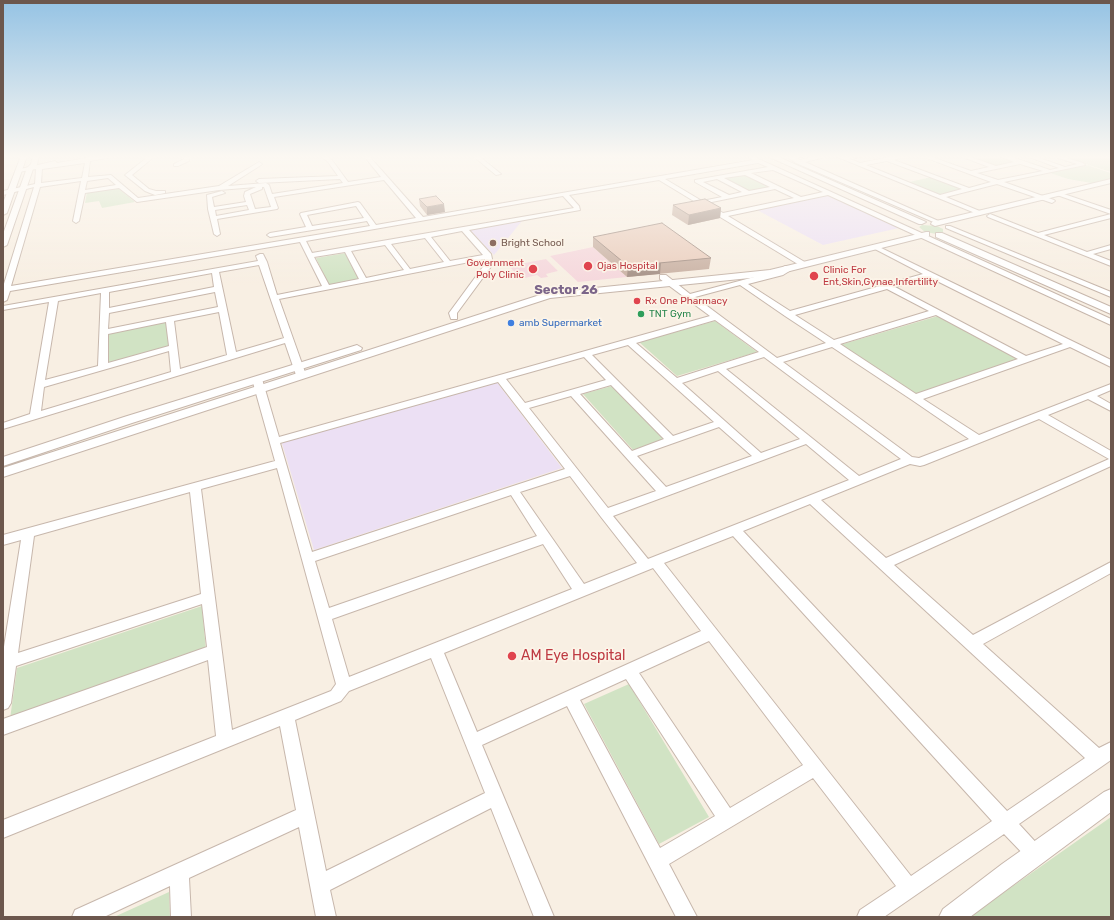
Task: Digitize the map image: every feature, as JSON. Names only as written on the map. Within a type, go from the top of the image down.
[{"type":"street","points":[[3,213],[8,199]]},
{"type":"street","points":[[3,245],[19,199]]},
{"type":"street","points":[[3,300],[34,199]]},
{"type":"street","points":[[76,221],[80,199]]},
{"type":"street","points":[[209,199],[217,234]]},
{"type":"street","points":[[210,202],[229,199]]},
{"type":"street","points":[[248,199],[252,212]]},
{"type":"street","points":[[213,218],[275,208],[271,199]]},
{"type":"street","points":[[403,199],[421,219]]},
{"type":"street","points":[[310,256],[464,229],[553,199]]},
{"type":"street","points":[[6,289],[421,219],[578,209],[569,199]]},
{"type":"street","points":[[693,199],[804,264]]},
{"type":"street","points":[[700,203],[719,199]]},
{"type":"street","points":[[721,215],[800,199]]},
{"type":"street","points":[[844,199],[918,229]]},
{"type":"street","points":[[859,199],[1111,322]]},
{"type":"street","points":[[879,199],[1111,306]]},
{"type":"street","points":[[944,199],[980,213]]},
{"type":"street","points":[[299,371],[454,317],[543,290],[770,273],[875,247],[918,229],[942,228],[980,213],[1038,199]]},
{"type":"street","points":[[1045,199],[1052,201]]},
{"type":"street","points":[[3,473],[259,384],[549,295],[761,268],[918,229],[942,228],[1060,199]]},
{"type":"street","points":[[1074,199],[1111,212]]},
{"type":"street","points":[[211,209],[250,203]]},
{"type":"street","points":[[310,228],[303,214],[358,204],[374,228]]},
{"type":"street","points":[[322,210],[331,225]]},
{"type":"street","points":[[356,212],[363,211]]},
{"type":"street","points":[[990,216],[1111,264]]},
{"type":"street","points":[[1037,235],[1111,216]]},
{"type":"street","points":[[270,235],[368,218]]},
{"type":"street","points":[[942,228],[1111,296]]},
{"type":"street","points":[[942,228],[1111,311]]},
{"type":"street","points":[[454,317],[453,313],[490,264],[488,256],[464,229]]},
{"type":"street","points":[[426,235],[448,263]]},
{"type":"street","points":[[302,240],[326,287]]},
{"type":"street","points":[[386,242],[408,271]]},
{"type":"street","points":[[258,247],[299,371]]},
{"type":"street","points":[[875,247],[1071,344],[1108,360]]},
{"type":"street","points":[[1087,254],[1111,247]]},
{"type":"street","points":[[347,249],[364,280]]},
{"type":"street","points":[[274,298],[488,256]]},
{"type":"street","points":[[3,308],[262,262]]},
{"type":"street","points":[[690,296],[780,273],[788,268]]},
{"type":"street","points":[[215,270],[232,355]]},
{"type":"street","points":[[788,314],[931,274]]},
{"type":"street","points":[[667,280],[910,460],[920,462],[1111,387]]},
{"type":"street","points":[[742,283],[977,440]]},
{"type":"street","points":[[888,286],[1026,360]]},
{"type":"street","points":[[105,311],[218,289]]},
{"type":"street","points":[[103,367],[105,290]]},
{"type":"street","points":[[36,415],[54,299]]},
{"type":"street","points":[[104,332],[222,309]]},
{"type":"street","points":[[776,361],[936,312]]},
{"type":"street","points":[[275,441],[717,317]]},
{"type":"street","points":[[170,319],[176,372]]},
{"type":"street","points":[[3,426],[288,338]]},
{"type":"street","points":[[629,341],[759,457]]},
{"type":"street","points":[[915,398],[1071,344]]},
{"type":"street","points":[[40,385],[174,347]]},
{"type":"street","points":[[675,382],[766,353]]},
{"type":"street","points":[[586,354],[672,441]]},
{"type":"street","points":[[719,368],[858,481]]},
{"type":"street","points":[[500,378],[605,514],[711,633],[909,888]]},
{"type":"street","points":[[522,407],[613,381]]},
{"type":"street","points":[[259,384],[344,686]]},
{"type":"street","points":[[3,462],[128,420],[259,384]]},
{"type":"street","points":[[573,392],[663,492]]},
{"type":"street","points":[[1089,396],[1111,408]]},
{"type":"street","points":[[1040,415],[1111,456]]},
{"type":"street","points":[[630,455],[721,423]]},
{"type":"street","points":[[605,514],[807,440]]},
{"type":"street","points":[[3,829],[336,696],[344,686],[910,460]]},
{"type":"street","points":[[885,564],[1111,462]]},
{"type":"street","points":[[3,540],[281,463]]},
{"type":"street","points":[[308,558],[572,471]]},
{"type":"street","points":[[195,487],[225,740]]},
{"type":"street","points":[[513,490],[581,591]]},
{"type":"street","points":[[812,499],[972,643],[1105,754],[867,917]]},
{"type":"street","points":[[735,530],[1035,854]]},
{"type":"street","points":[[3,703],[28,533]]},
{"type":"street","points":[[324,616],[545,538]]},
{"type":"street","points":[[972,643],[1111,567]]},
{"type":"street","points":[[9,662],[208,597]]},
{"type":"street","points":[[472,742],[711,633]]},
{"type":"street","points":[[434,650],[544,917]]},
{"type":"street","points":[[3,727],[214,651]]},
{"type":"street","points":[[629,670],[727,819]]},
{"type":"street","points":[[570,698],[687,917]]},
{"type":"street","points":[[286,716],[326,917]]},
{"type":"street","points":[[657,860],[816,767]]},
{"type":"street","points":[[319,885],[495,797]]},
{"type":"street","points":[[951,917],[1111,799]]},
{"type":"street","points":[[82,917],[305,815]]},
{"type":"street","points":[[178,873],[181,917]]},
{"type":"shaded area","points":[[810,199],[837,199],[899,228],[823,245],[757,210]]},
{"type":"shaded area","name":"Bright School","points":[[522,221],[494,255],[470,230]]},
{"type":"shaded area","name":"Ojas Hospital","points":[[593,247],[627,277],[578,282],[550,256]]},
{"type":"shaded area","name":"Government Poly Clinic","points":[[546,259],[558,271],[546,274],[548,277],[541,278],[537,275],[521,279],[509,266]]},
{"type":"shaded area","points":[[496,381],[562,468],[314,550],[281,440]]},
{"type":"green space","points":[[86,199],[131,199],[135,202],[102,208],[99,201],[85,203]]},
{"type":"green space","points":[[922,225],[937,226],[943,229],[943,232],[937,234],[925,232],[919,227]]},
{"type":"green space","points":[[346,253],[361,280],[329,286],[316,258]]},
{"type":"green space","points":[[938,316],[1018,359],[915,395],[840,345]]},
{"type":"green space","points":[[715,321],[757,352],[677,376],[639,342]]},
{"type":"green space","points":[[168,322],[171,347],[109,364],[108,334]]},
{"type":"green space","points":[[612,386],[666,440],[634,451],[583,394]]},
{"type":"green space","points":[[202,606],[206,650],[10,719],[17,668]]},
{"type":"green space","points":[[629,684],[709,817],[659,844],[584,704]]},
{"type":"green space","points":[[1111,817],[1111,917],[969,917]]},
{"type":"green space","points":[[169,892],[170,917],[114,917]]},
{"type":"building","points":[[419,199],[439,199],[444,204],[427,207]]},
{"type":"building","points":[[705,199],[721,208],[689,215],[673,205]]},
{"type":"building","points":[[662,223],[711,258],[628,266],[593,237]]},
{"type":"place","name":"Bright School","points":[[493,243]]},
{"type":"place","name":"Ojas Hospital","points":[[588,266]]},
{"type":"place","name":"Government Poly Clinic","points":[[533,269]]},
{"type":"place","name":"Clinic For Ent,Skin,Gynae,Infertility","points":[[814,276]]},
{"type":"place","name":"Rx One Pharmacy","points":[[637,301]]},
{"type":"place","name":"TNT Gym","points":[[641,314]]},
{"type":"place","name":"amb Supermarket","points":[[511,323]]},
{"type":"place","name":"AM Eye Hospital","points":[[512,656]]},
{"type":"district","name":"Sector 26","points":[[566,290]]}]
